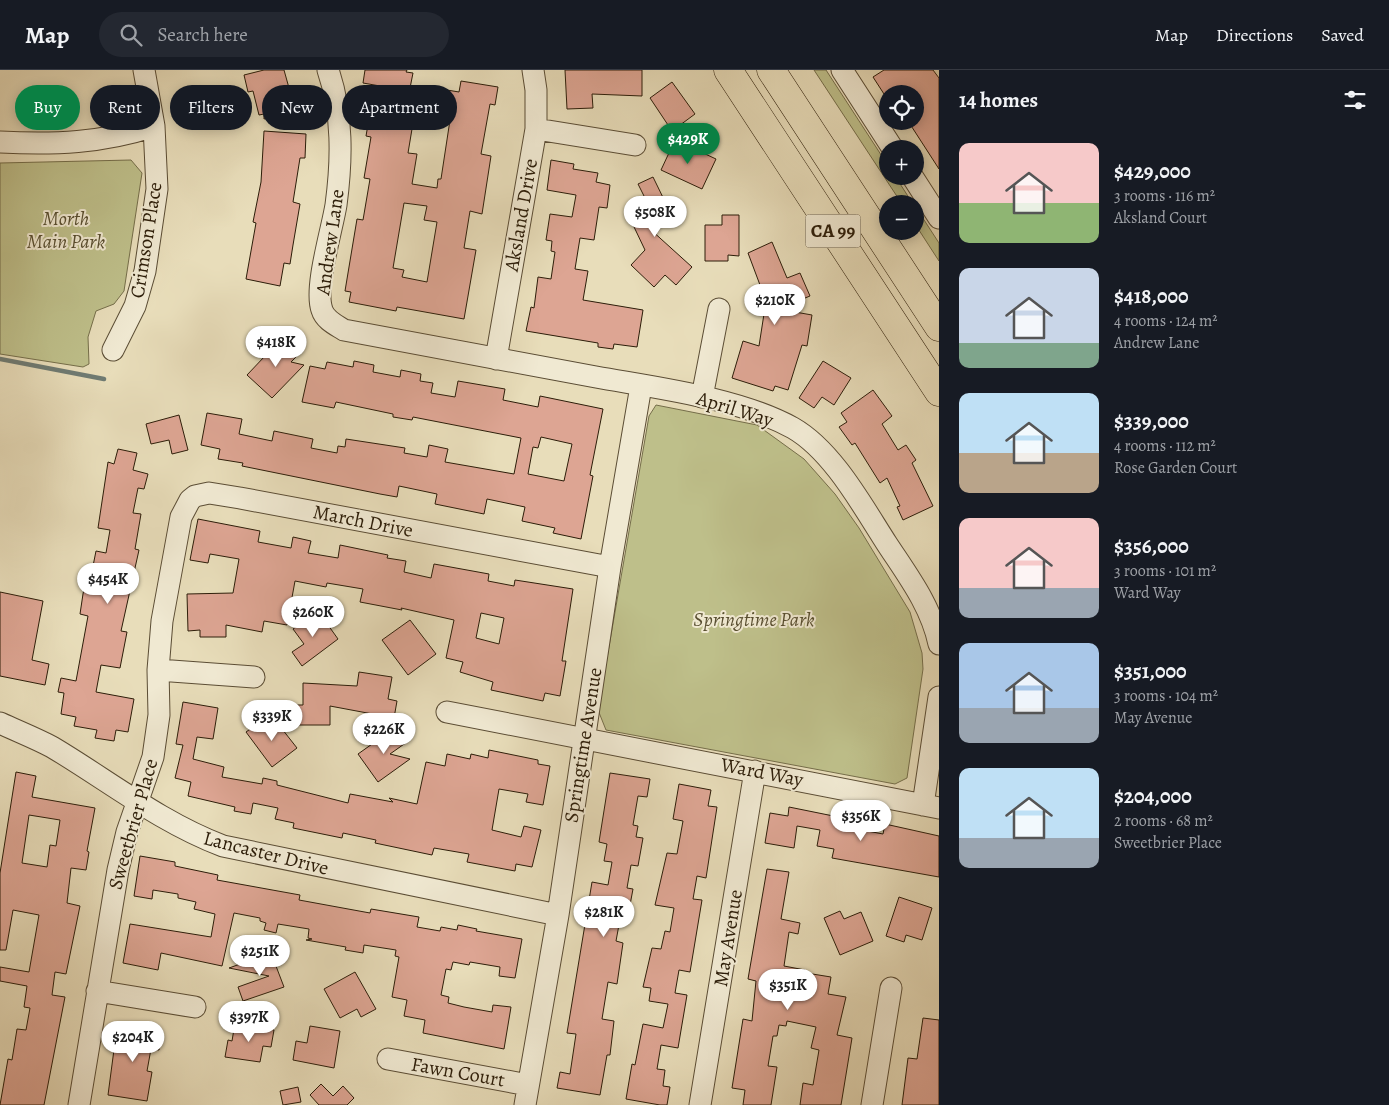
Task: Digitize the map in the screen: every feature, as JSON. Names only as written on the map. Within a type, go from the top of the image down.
[{"type":"highway","name":"CA 99","points":[[728,70],[939,392]]},
{"type":"highway","name":"CA 99","points":[[771,70],[939,326]]},
{"type":"street","name":"Crimson Place","points":[[144,70],[147,85]]},
{"type":"street","name":"Andrew Lane","points":[[328,70],[336,91],[341,137],[336,206],[321,284],[321,310],[327,319],[344,330],[417,344]]},
{"type":"street","name":"Aksland Drive","points":[[496,359],[536,129],[536,90],[533,70]]},
{"type":"street","points":[[842,70],[887,140]]},
{"type":"street","points":[[536,129],[635,145]]},
{"type":"street","points":[[0,142],[54,144],[123,136],[142,130]]},
{"type":"street","name":"Crimson Place","points":[[113,350],[135,306],[145,271],[157,189],[154,130]]},
{"type":"street","points":[[918,185],[939,218]]},
{"type":"street","points":[[702,397],[719,308]]},
{"type":"street","name":"April Way","points":[[417,344],[702,397],[768,417],[794,429],[822,452],[861,504],[920,596],[935,624],[939,644]]},
{"type":"street","name":"Springtime Avenue","points":[[527,1095],[558,915],[610,567],[641,386]]},
{"type":"street","name":"March Drive","points":[[171,572],[181,517],[190,500],[195,496],[209,493],[610,567]]},
{"type":"street","name":"Sweetbrier Place","points":[[79,1105],[118,870],[128,832],[153,757],[159,715],[158,670],[162,621],[171,572]]},
{"type":"street","points":[[158,670],[254,676]]},
{"type":"street","points":[[931,806],[939,697]]},
{"type":"street","name":"Ward Way","points":[[447,712],[931,806]]},
{"type":"street","name":"Lancaster Drive","points":[[0,723],[51,747],[138,804],[195,835],[244,851],[558,915]]},
{"type":"street","name":"May Avenue","points":[[700,1105],[755,771]]},
{"type":"street","points":[[872,1105],[891,988]]},
{"type":"street","points":[[97,991],[195,1007]]},
{"type":"street","name":"Fawn Court","points":[[388,1059],[527,1095]]},
{"type":"green space","points":[[814,70],[826,70],[879,152],[879,169]]},
{"type":"green space","name":"Morth Main Park","points":[[131,160],[142,173],[124,291],[114,304],[96,311],[88,337],[89,364],[83,367],[0,354],[0,163]]},
{"type":"green space","points":[[890,185],[901,185],[907,195],[896,195]]},
{"type":"green space","points":[[924,220],[939,243],[939,261],[924,238]]},
{"type":"green space","name":"Springtime Park","points":[[656,405],[757,425],[804,459],[835,494],[859,528],[910,612],[922,653],[923,669],[907,778],[895,784],[606,730],[598,710],[649,416]]},
{"type":"building","points":[[264,70],[284,70],[288,85],[262,85],[262,114],[259,115],[252,85],[246,85],[244,75]]},
{"type":"building","points":[[365,70],[407,70],[406,72],[413,73],[411,85],[374,85],[363,83]]},
{"type":"building","points":[[565,70],[642,70],[642,96],[592,94],[593,108],[567,109]]},
{"type":"building","points":[[884,70],[933,70],[939,78],[939,169],[924,146],[924,140],[920,140],[914,130],[924,130],[924,85],[879,86],[873,77]]},
{"type":"building","points":[[461,81],[498,87],[495,105],[490,104],[481,154],[491,156],[482,214],[470,211],[464,248],[476,250],[464,319],[397,307],[396,311],[349,302],[351,292],[345,291],[357,219],[363,220],[370,179],[364,178],[371,137],[366,136],[367,130],[412,130],[408,153],[417,154],[412,184],[437,188],[438,179],[441,179],[448,130],[457,130],[457,92],[459,92]],"holes":[[[404,203],[427,206],[424,220],[437,222],[427,282],[402,277],[404,270],[393,268]]]},
{"type":"building","points":[[672,82],[695,114],[672,131],[650,98]]},
{"type":"building","points":[[264,131],[306,134],[305,158],[300,158],[293,202],[300,204],[290,264],[284,263],[280,286],[246,279],[256,223],[253,222],[261,182]]},
{"type":"building","points":[[675,140],[716,159],[702,189],[661,170]]},
{"type":"building","points":[[551,160],[574,164],[573,169],[598,173],[596,182],[610,185],[607,208],[599,207],[594,240],[580,238],[575,269],[588,271],[583,300],[643,310],[637,347],[614,344],[613,349],[598,347],[598,343],[526,331],[531,307],[534,308],[538,277],[551,279],[555,252],[551,251],[552,241],[546,240],[550,214],[572,217],[576,195],[547,190]]},
{"type":"building","points":[[653,177],[673,218],[650,229],[692,267],[676,285],[665,275],[654,287],[631,265],[645,250],[625,208],[645,198],[638,184]]},
{"type":"building","points":[[722,215],[739,215],[739,256],[728,255],[728,261],[705,261],[705,225],[722,225]]},
{"type":"building","points":[[772,242],[787,278],[800,273],[810,296],[778,309],[812,315],[807,346],[802,345],[788,390],[775,386],[773,391],[732,378],[743,341],[759,346],[766,301],[748,253]]},
{"type":"building","points":[[283,337],[300,353],[291,362],[304,365],[272,398],[247,375]]},
{"type":"building","points":[[354,361],[374,365],[373,372],[400,377],[401,370],[421,374],[420,381],[433,383],[431,393],[455,397],[458,381],[505,389],[503,400],[538,407],[540,396],[603,409],[590,475],[593,476],[581,539],[553,533],[555,528],[522,521],[525,507],[487,499],[484,514],[435,504],[437,494],[399,486],[397,497],[242,466],[243,463],[218,459],[220,449],[201,445],[207,413],[242,419],[239,434],[272,441],[274,431],[313,439],[311,448],[337,453],[338,446],[345,447],[346,439],[405,448],[404,453],[427,457],[429,445],[448,449],[445,462],[514,474],[521,438],[413,417],[412,420],[393,417],[393,414],[336,402],[334,408],[302,402],[310,366],[325,369],[327,362],[353,367]],"holes":[[[541,437],[572,444],[564,481],[528,474],[533,447],[538,448]]]},
{"type":"building","points":[[823,361],[851,378],[834,405],[822,397],[814,408],[799,398]]},
{"type":"building","points":[[873,390],[892,416],[882,424],[898,450],[906,445],[916,460],[912,463],[933,506],[903,520],[897,507],[900,506],[887,478],[880,483],[855,443],[852,445],[839,427],[847,422],[841,413]]},
{"type":"building","points":[[179,415],[188,450],[172,454],[169,440],[151,444],[146,424]]},
{"type":"building","points":[[118,449],[137,453],[133,470],[148,474],[144,489],[138,488],[133,513],[141,514],[135,549],[139,550],[121,631],[127,632],[120,668],[101,665],[96,692],[134,699],[128,732],[116,730],[114,741],[95,738],[97,730],[74,726],[76,717],[61,714],[64,693],[58,692],[61,678],[76,681],[88,616],[80,614],[83,594],[86,580],[90,581],[96,551],[106,553],[110,530],[98,528],[108,462],[114,464]]},
{"type":"building","points":[[198,519],[260,531],[258,542],[291,548],[293,537],[311,541],[308,553],[338,558],[340,545],[388,555],[387,558],[406,561],[404,572],[431,578],[434,564],[489,574],[488,581],[514,586],[515,580],[573,589],[562,661],[566,661],[560,696],[545,693],[543,701],[491,690],[493,682],[460,672],[463,662],[446,658],[454,620],[401,608],[402,610],[360,602],[363,589],[327,583],[326,587],[295,581],[287,625],[264,621],[262,632],[226,625],[226,637],[200,637],[200,630],[188,631],[187,594],[233,593],[239,559],[210,554],[208,563],[190,560]],"holes":[[[481,613],[504,618],[499,644],[476,638]]]},
{"type":"building","points":[[0,592],[43,601],[32,660],[49,664],[45,685],[0,676]]},
{"type":"building","points":[[318,611],[338,639],[302,666],[292,652],[304,644],[293,629]]},
{"type":"building","points":[[410,620],[436,654],[408,675],[382,640]]},
{"type":"building","points":[[359,672],[392,677],[388,699],[397,701],[394,718],[330,706],[330,725],[289,725],[289,705],[303,705],[303,683],[357,686]]},
{"type":"building","points":[[183,702],[218,708],[213,739],[197,737],[193,759],[224,767],[222,777],[262,784],[263,778],[277,781],[277,785],[348,803],[350,794],[393,802],[389,798],[417,804],[426,762],[445,766],[447,754],[470,759],[471,754],[488,758],[489,750],[538,760],[538,764],[550,766],[543,805],[526,802],[528,794],[499,789],[492,830],[521,837],[524,826],[541,830],[532,867],[516,864],[515,871],[467,862],[469,854],[434,848],[432,855],[375,843],[376,840],[343,833],[342,838],[293,828],[294,823],[275,819],[278,808],[253,803],[251,814],[234,811],[235,807],[188,796],[191,782],[175,778],[183,745],[176,744]]},
{"type":"building","points":[[275,720],[297,748],[272,767],[246,732],[259,723],[263,729]]},
{"type":"building","points":[[396,727],[407,742],[390,754],[410,759],[378,782],[358,754]]},
{"type":"building","points":[[16,772],[36,776],[32,797],[95,808],[87,851],[89,852],[86,870],[71,868],[67,903],[80,906],[66,974],[55,972],[52,995],[65,997],[44,1105],[0,1105],[8,1059],[12,1060],[17,1029],[26,1030],[30,1008],[24,1007],[27,986],[0,981],[0,967],[29,972],[39,915],[13,910],[6,950],[0,950],[0,873]],"holes":[[[29,815],[60,820],[56,846],[50,845],[47,867],[22,863]]]},
{"type":"building","points":[[610,773],[650,779],[647,797],[638,796],[633,825],[638,826],[636,837],[643,838],[638,866],[631,865],[627,888],[633,889],[630,905],[623,903],[616,941],[623,943],[617,984],[608,982],[602,1019],[614,1021],[610,1055],[607,1055],[600,1095],[557,1088],[560,1072],[570,1074],[576,1034],[567,1033],[592,882],[608,885],[612,862],[604,861],[607,844],[599,842]]},
{"type":"building","points":[[679,784],[711,790],[708,806],[717,807],[706,878],[697,876],[693,899],[702,900],[690,972],[679,970],[675,993],[687,995],[678,1048],[661,1045],[657,1069],[665,1070],[663,1086],[670,1087],[667,1105],[660,1105],[626,1099],[632,1064],[635,1065],[643,1024],[663,1028],[668,1004],[649,1001],[651,988],[643,987],[652,948],[661,949],[665,931],[670,932],[674,908],[655,905],[667,853],[677,854],[683,821],[673,819]]},
{"type":"building","points":[[789,807],[858,821],[857,829],[883,834],[885,824],[939,836],[939,877],[832,858],[834,849],[817,846],[820,830],[797,826],[794,848],[765,843],[770,813],[788,816]]},
{"type":"building","points":[[140,856],[175,862],[175,866],[218,875],[217,880],[300,895],[299,900],[370,913],[371,909],[419,917],[417,927],[440,931],[441,927],[457,930],[458,925],[477,929],[476,931],[522,939],[515,978],[499,976],[500,967],[470,962],[469,965],[453,962],[451,970],[446,969],[441,995],[449,997],[448,1003],[492,1012],[493,1005],[511,1007],[504,1049],[423,1033],[425,1020],[404,1016],[407,1000],[392,997],[399,957],[395,956],[396,950],[364,945],[363,953],[345,950],[346,947],[306,940],[312,939],[308,938],[309,929],[278,924],[276,933],[264,930],[266,923],[260,921],[260,918],[234,913],[222,966],[161,953],[158,970],[123,963],[130,924],[211,937],[215,914],[194,909],[196,902],[178,898],[178,894],[153,890],[152,899],[134,896]]},
{"type":"building","points":[[767,869],[789,872],[781,919],[800,923],[798,934],[789,932],[784,966],[805,970],[800,972],[831,977],[828,994],[846,997],[837,1035],[852,1038],[841,1105],[800,1105],[803,1083],[813,1085],[819,1050],[811,1048],[816,1027],[787,1021],[786,1026],[779,1025],[777,1036],[773,1036],[768,1066],[777,1067],[771,1105],[743,1105],[745,1090],[732,1088],[743,1019],[752,1021],[756,981],[748,979]]},
{"type":"building","points":[[899,897],[932,908],[922,940],[906,935],[904,942],[886,936]]},
{"type":"building","points":[[840,911],[844,919],[861,912],[873,941],[840,955],[824,918]]},
{"type":"building","points":[[271,953],[284,987],[243,1001],[238,987],[269,976],[229,968]]},
{"type":"building","points":[[355,972],[376,1009],[361,1017],[357,1009],[340,1018],[324,989]]},
{"type":"building","points":[[923,1018],[939,1020],[939,1105],[902,1105],[908,1058],[917,1059]]},
{"type":"building","points":[[235,1023],[274,1030],[271,1047],[263,1046],[260,1062],[225,1057],[228,1040],[232,1041]]},
{"type":"building","points":[[122,1025],[162,1032],[159,1050],[151,1049],[147,1071],[152,1072],[147,1101],[108,1095],[115,1042],[119,1043]]},
{"type":"building","points":[[310,1026],[340,1031],[334,1068],[293,1060],[296,1041],[307,1043]]},
{"type":"building","points":[[321,1084],[333,1096],[343,1086],[354,1098],[347,1105],[319,1105],[310,1095]]},
{"type":"building","points":[[298,1087],[301,1102],[283,1105],[280,1091]]},
{"type":"waterway","points":[[0,359],[104,379]]}]
